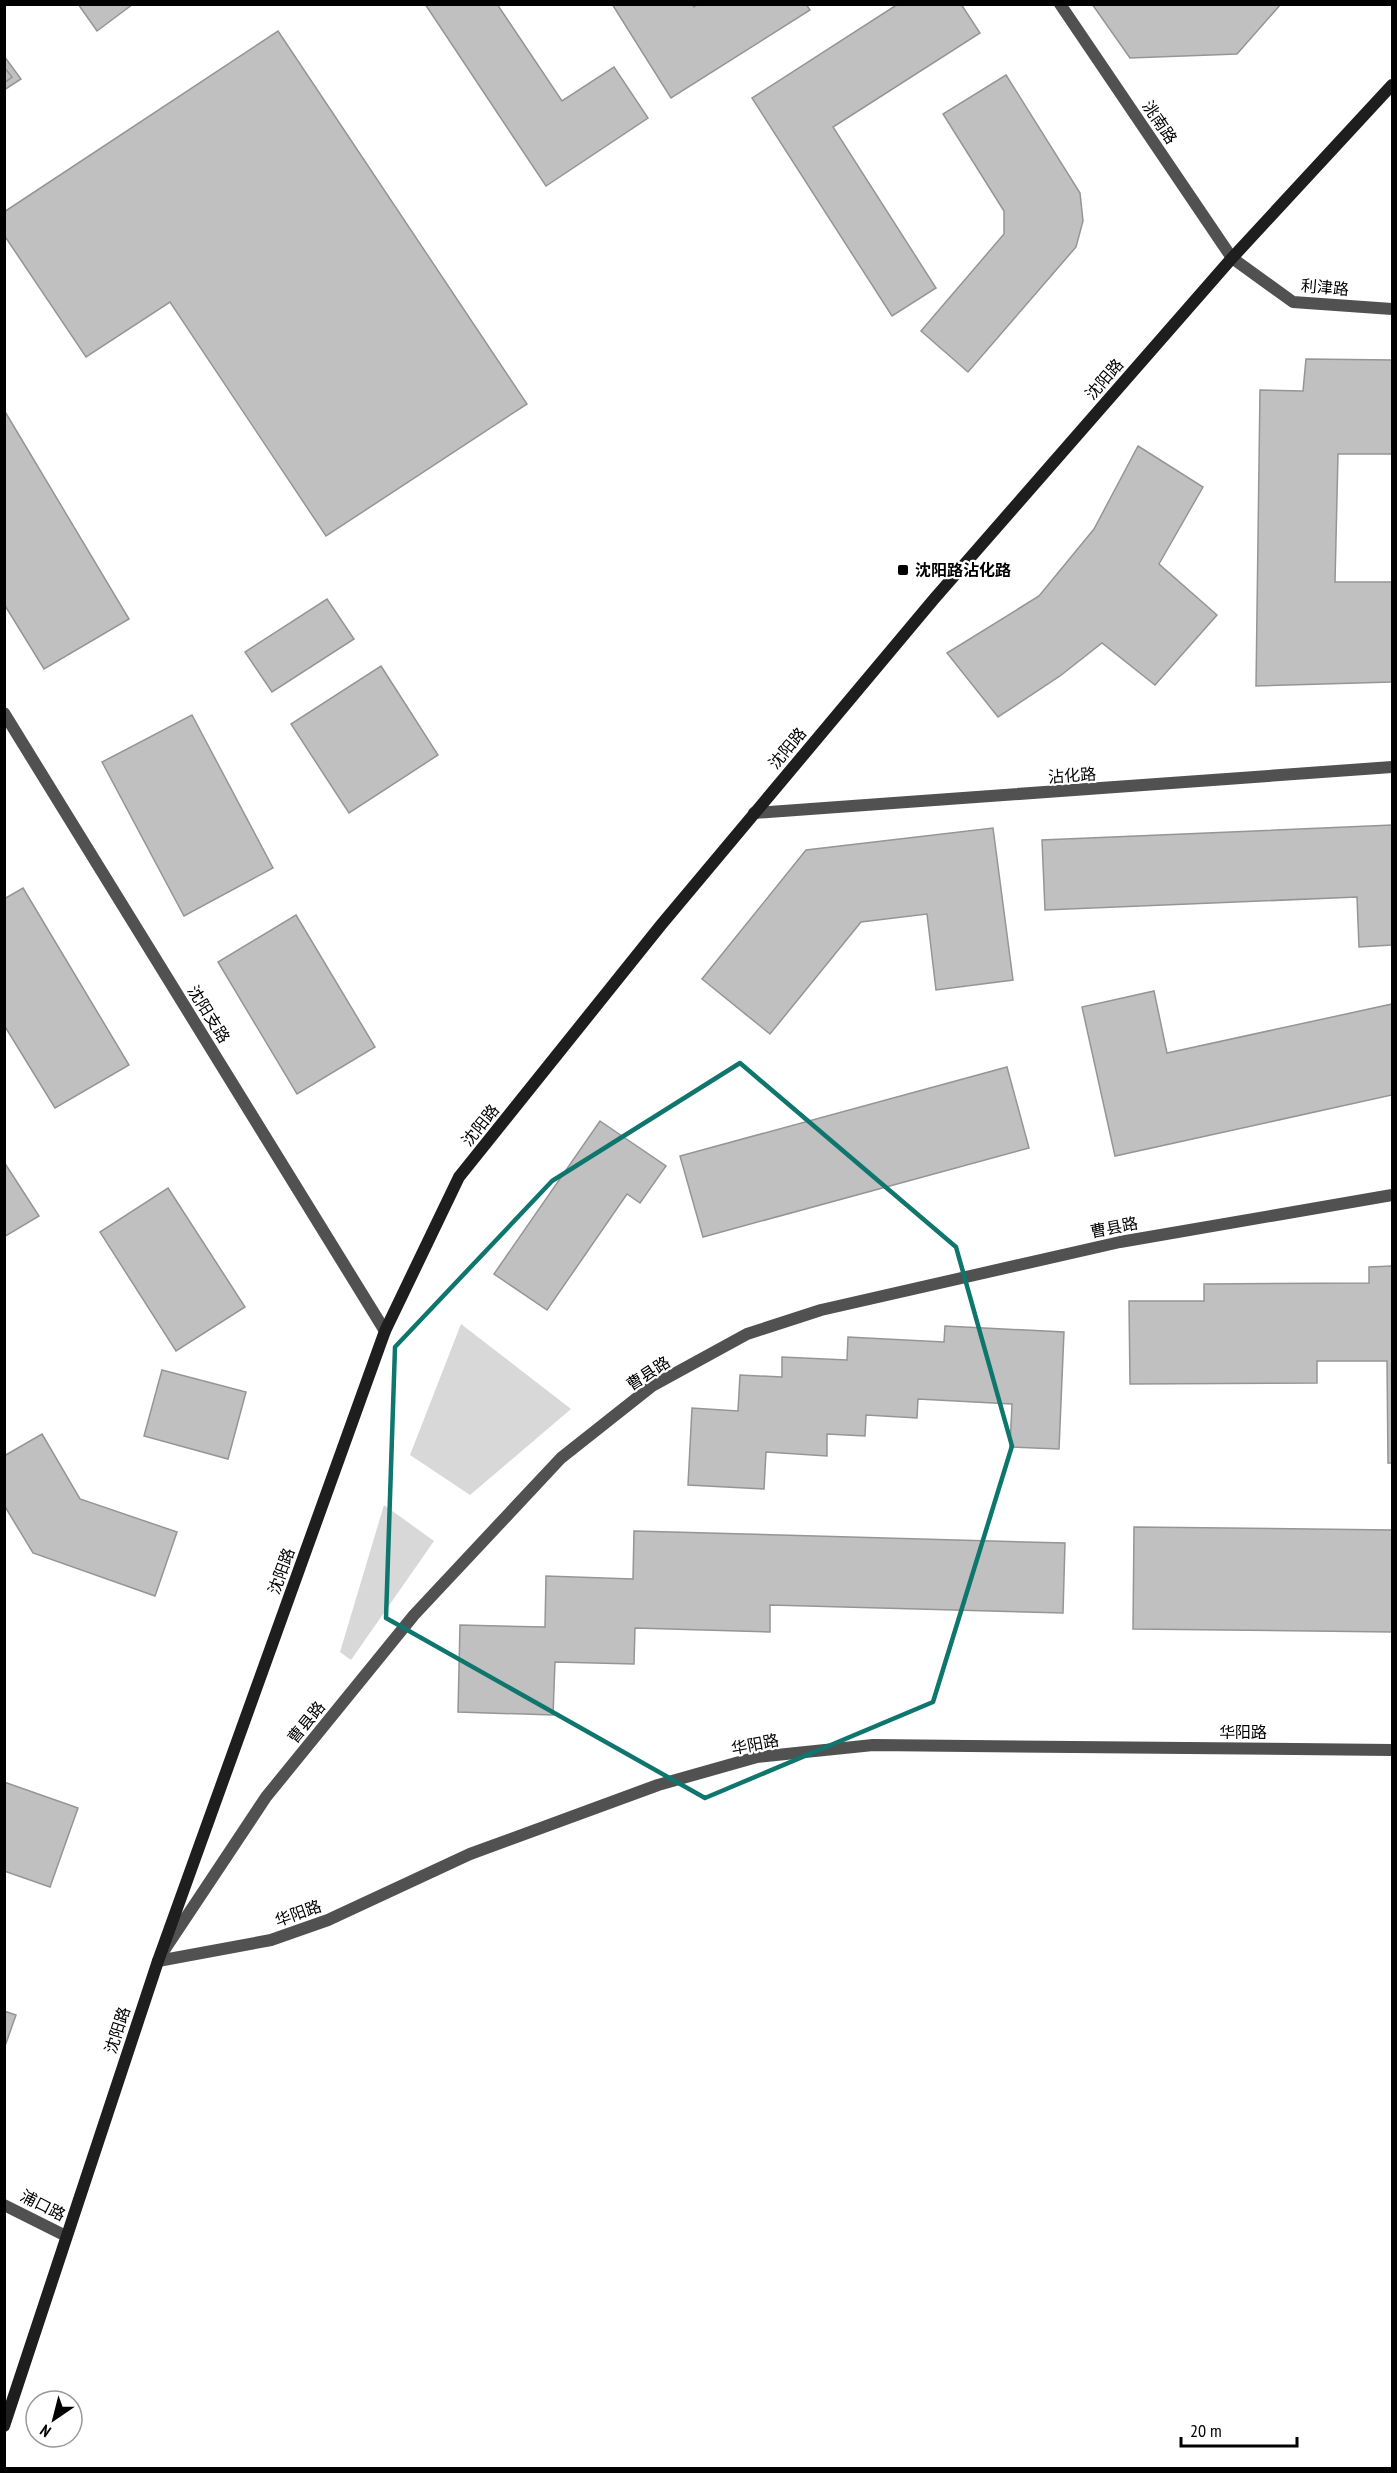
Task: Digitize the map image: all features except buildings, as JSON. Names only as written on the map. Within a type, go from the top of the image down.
[{"type":"main road","name":"沈阳路","points":[[4,2426],[158,1961],[385,1331],[459,1178],[661,925],[934,599],[1232,258],[1392,85]]},
{"type":"street","name":"洮南路","points":[[1060,4],[1232,258]]},
{"type":"street","name":"利津路","points":[[1232,258],[1293,302],[1392,309]]},
{"type":"street","name":"沈阳支路","points":[[4,713],[385,1331]]},
{"type":"street","name":"沾化路","points":[[754,813],[1392,767]]},
{"type":"street","name":"曹县路","points":[[158,1961],[266,1797],[414,1615],[561,1458],[652,1386],[747,1334],[821,1310],[1120,1242],[1392,1195]]},
{"type":"street","name":"华阳路","points":[[158,1961],[271,1940],[328,1920],[470,1854],[658,1785],[757,1757],[873,1745],[1392,1750]]},
{"type":"street","name":"浦口路","points":[[4,2205],[66,2236]]},
{"type":"highlighted area","points":[[740,1063],[956,1247],[1012,1446],[933,1702],[705,1798],[386,1618],[395,1347],[552,1181]]},
{"type":"shaded area","points":[[461,1324],[571,1409],[470,1495],[410,1455]]},
{"type":"shaded area","points":[[384,1505],[434,1541],[351,1660],[340,1652]]},
{"type":"place","name":"沈阳路沾化路","points":[[903,570]]}]
